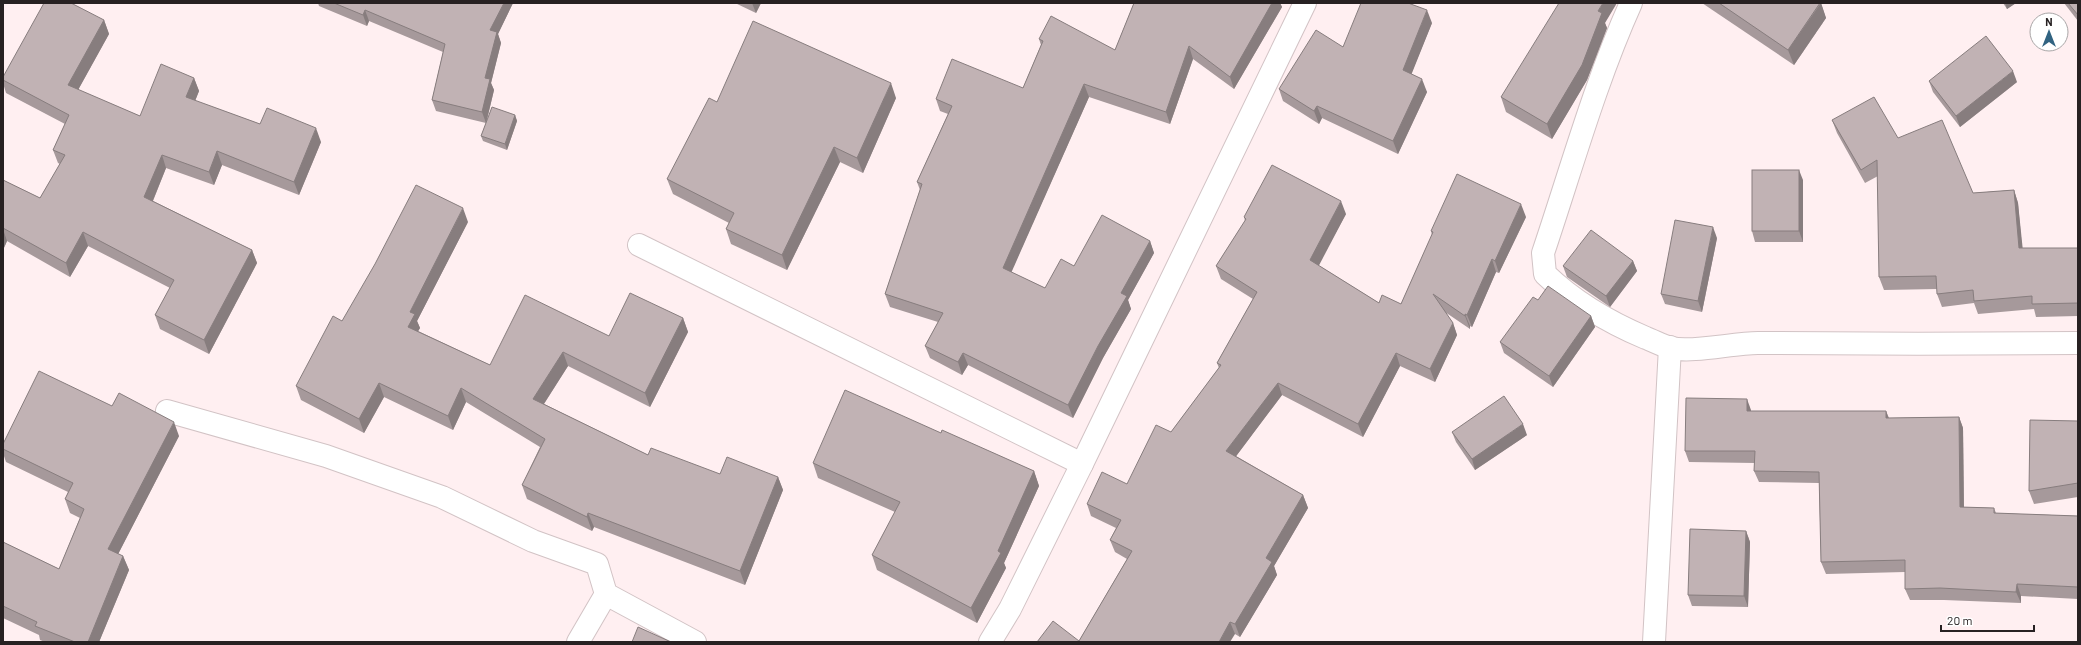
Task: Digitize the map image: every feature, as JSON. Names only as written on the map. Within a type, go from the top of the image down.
[{"type":"street","points":[[990,642],[1010,609],[1082,464],[1305,3]]},
{"type":"street","points":[[1631,3],[1619,30],[1601,79],[1543,253],[1545,274],[1564,293],[1592,312],[1629,331],[1670,347],[1682,349],[1740,343],[1941,345],[2078,343]]},
{"type":"street","points":[[639,245],[1082,464]]},
{"type":"street","points":[[1654,642],[1670,347]]},
{"type":"street","points":[[167,411],[326,456],[442,497],[533,541],[597,564],[606,594],[695,642]]},
{"type":"street","points":[[578,642],[606,594]]},
{"type":"building","points":[[44,3],[71,3],[104,20],[68,85],[140,116],[161,64],[194,78],[186,97],[260,124],[267,108],[316,128],[294,182],[217,151],[209,172],[162,155],[144,197],[252,250],[204,340],[155,315],[174,280],[83,232],[66,263],[3,228],[3,180],[40,198],[65,155],[53,150],[69,115],[3,80],[3,77]]},
{"type":"building","points":[[334,3],[504,3],[490,30],[497,32],[485,78],[490,79],[482,112],[432,100],[445,44],[365,10],[363,15]]},
{"type":"building","points":[[1134,3],[1272,3],[1230,77],[1189,46],[1166,112],[1084,84],[1003,268],[1045,288],[1061,259],[1074,266],[1102,215],[1150,241],[1121,293],[1127,296],[1098,346],[1068,405],[963,353],[958,362],[925,346],[943,313],[885,294],[922,184],[917,182],[952,106],[936,99],[952,59],[1023,88],[1043,41],[1039,39],[1051,16],[1115,50]]},
{"type":"building","points":[[1361,3],[1408,3],[1427,10],[1403,70],[1422,79],[1393,141],[1317,106],[1314,111],[1279,89],[1316,30],[1343,47]]},
{"type":"building","points":[[1559,3],[1603,3],[1598,11],[1602,13],[1582,65],[1547,124],[1501,97]]},
{"type":"building","points":[[1719,3],[1820,3],[1788,50]]},
{"type":"building","points":[[2068,3],[2078,3],[2078,15]]},
{"type":"building","points":[[753,21],[891,83],[857,158],[834,147],[782,255],[726,229],[734,213],[667,179],[709,98],[717,102]]},
{"type":"building","points":[[1986,36],[2013,71],[1956,116],[1929,81]]},
{"type":"building","points":[[1874,97],[1898,138],[1942,120],[1973,193],[2014,190],[2019,248],[2078,248],[2078,303],[2032,304],[2032,296],[1974,301],[1973,290],[1937,294],[1936,276],[1879,277],[1877,160],[1861,170],[1832,120]]},
{"type":"building","points":[[492,107],[515,115],[505,144],[481,136]]},
{"type":"building","points":[[1272,165],[1341,201],[1310,260],[1379,303],[1382,295],[1401,304],[1433,232],[1431,231],[1457,174],[1521,204],[1495,261],[1492,259],[1467,315],[1465,314],[1465,316],[1433,294],[1453,323],[1430,369],[1396,353],[1358,424],[1278,383],[1226,451],[1303,495],[1266,558],[1272,562],[1235,624],[1230,622],[1219,642],[1037,642],[1053,621],[1079,641],[1132,551],[1110,540],[1121,520],[1087,504],[1102,472],[1127,484],[1156,425],[1171,432],[1221,365],[1217,363],[1257,292],[1216,266],[1246,219],[1244,217]]},
{"type":"building","points":[[1752,170],[1799,170],[1799,231],[1752,231]]},
{"type":"building","points":[[416,185],[463,208],[410,312],[415,314],[408,327],[490,365],[525,295],[609,336],[630,293],[683,318],[645,393],[563,352],[533,399],[648,455],[651,448],[720,474],[727,457],[778,477],[740,571],[588,513],[587,517],[522,485],[545,439],[461,388],[448,416],[379,383],[359,419],[296,386],[333,316],[342,321],[375,264]]},
{"type":"building","points":[[1675,220],[1713,227],[1698,301],[1661,294]]},
{"type":"building","points":[[1591,230],[1633,261],[1606,296],[1563,266]]},
{"type":"building","points":[[1548,286],[1591,316],[1549,376],[1500,342],[1533,297],[1538,300]]},
{"type":"building","points":[[39,371],[112,406],[119,393],[174,422],[108,549],[123,556],[88,642],[75,642],[35,626],[37,622],[3,606],[3,542],[59,569],[84,509],[65,499],[73,483],[3,449],[3,444]]},
{"type":"building","points":[[845,390],[941,433],[942,430],[1034,471],[998,551],[1001,553],[971,608],[872,555],[900,502],[813,463]]},
{"type":"building","points":[[1504,396],[1523,424],[1472,459],[1452,432]]},
{"type":"building","points":[[1686,398],[1747,399],[1747,411],[1886,411],[1886,418],[1959,417],[1960,507],[1994,508],[1994,513],[2078,516],[2078,587],[2017,584],[2016,592],[1940,588],[1905,589],[1905,560],[1821,562],[1819,472],[1754,471],[1755,451],[1685,451]]},
{"type":"building","points":[[2030,420],[2078,421],[2078,483],[2029,491]]},
{"type":"building","points":[[1690,529],[1746,531],[1744,596],[1688,595]]},
{"type":"building","points":[[638,627],[671,642],[632,642]]}]
